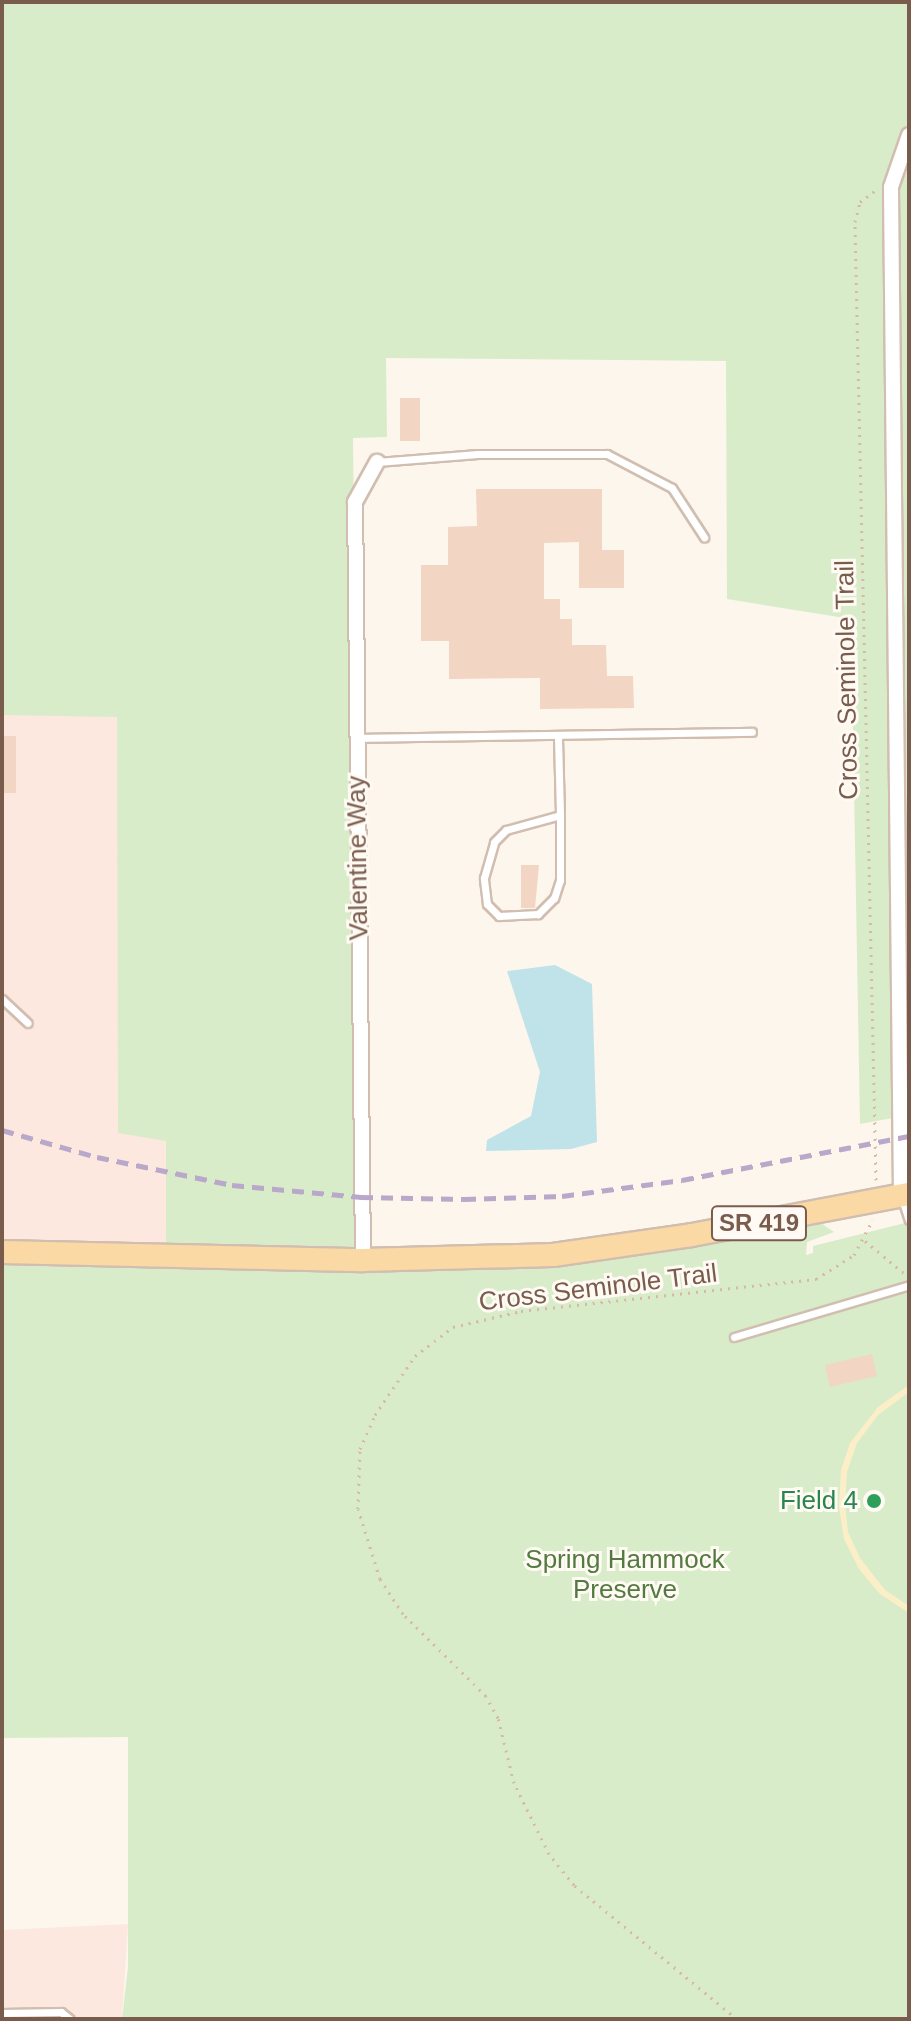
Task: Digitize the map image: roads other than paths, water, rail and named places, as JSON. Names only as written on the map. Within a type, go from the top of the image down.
[{"type":"main road","name":"SR 419","points":[[2,1252],[363,1260],[584,1251],[905,1195]]},
{"type":"street","points":[[905,1195],[891,187],[909,135]]},
{"type":"street","name":"Valentine Way","points":[[363,1260],[355,502],[377,462]]},
{"type":"lane","points":[[377,462],[478,454],[607,454],[672,488],[704,537]]},
{"type":"lane","points":[[357,738],[558,738],[752,732]]},
{"type":"lane","points":[[558,738],[560,815],[560,880],[554,898],[538,914],[499,916],[487,904],[484,878],[494,842],[506,830],[560,815]]},
{"type":"lane","points":[[2,999],[28,1023]]},
{"type":"lane","points":[[905,1195],[909,1220]]},
{"type":"lane","points":[[734,1337],[909,1285]]},
{"type":"lane","points":[[2,2013],[61,2012],[70,2019]]},
{"type":"water","points":[[555,965],[592,984],[597,1142],[571,1149],[486,1151],[487,1140],[531,1116],[540,1072],[507,971]]},
{"type":"railway","points":[[2,1130],[97,1157],[232,1185],[361,1197],[464,1199],[562,1196],[682,1180],[909,1136]]},
{"type":"place","name":"Field 4","points":[[874,1501]]},
{"type":"park label","name":"Spring Hammock Preserve","points":[[625,1575]]}]
